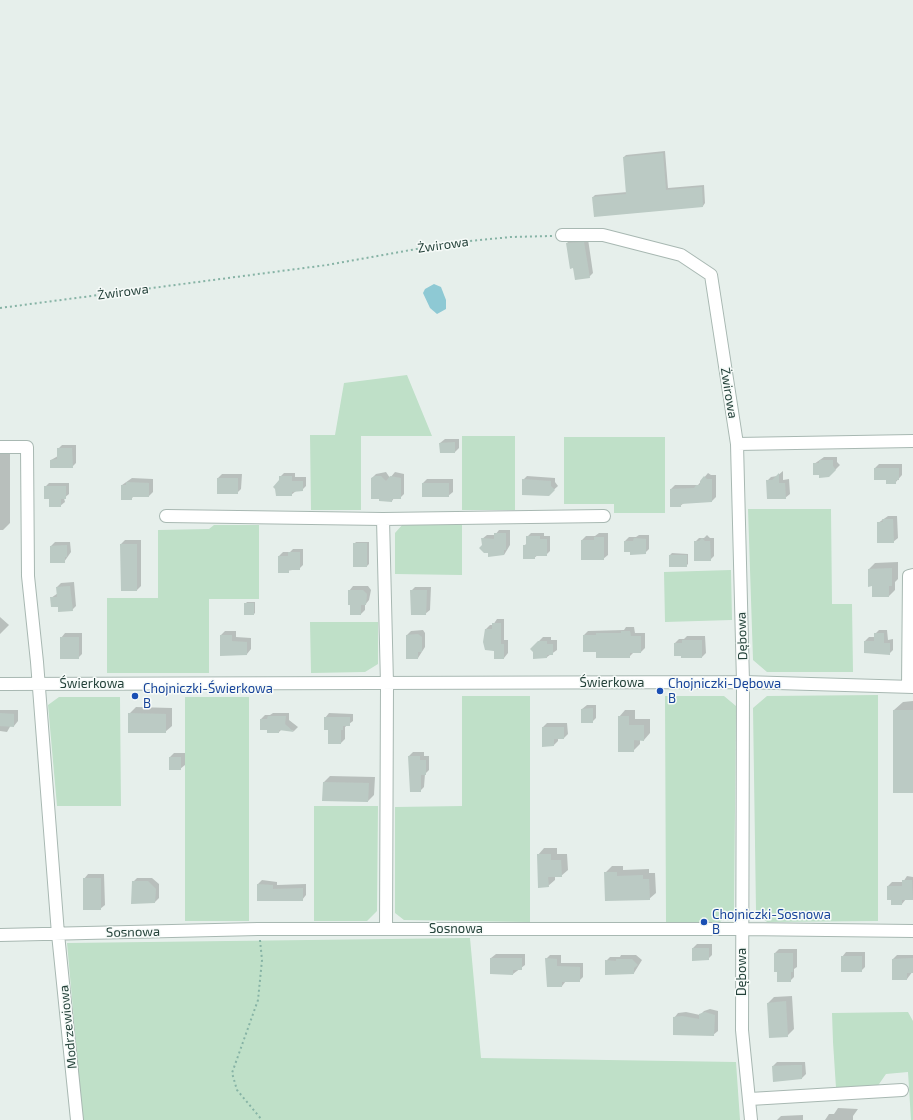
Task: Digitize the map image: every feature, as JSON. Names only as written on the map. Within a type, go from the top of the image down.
[{"type":"street","name":"Żwirowa","points":[[562,235],[603,235],[681,255],[711,275],[737,444]]},
{"type":"street","points":[[737,444],[913,441]]},
{"type":"street","name":"Dębowa","points":[[737,444],[743,682],[742,1030],[751,1120]]},
{"type":"street","points":[[0,447],[27,447],[28,576],[38,684]]},
{"type":"street","points":[[166,516],[383,519],[604,516]]},
{"type":"street","points":[[383,519],[387,684],[386,929]]},
{"type":"street","name":"Świerkowa","points":[[0,684],[743,682],[911,687],[909,576],[913,575]]},
{"type":"street","name":"Modrzewiowa","points":[[38,684],[58,934],[77,1120]]},
{"type":"street","name":"Sosnowa","points":[[0,935],[258,929],[742,929],[913,931]]},
{"type":"street","points":[[750,1099],[902,1090]]},
{"type":"path","name":"Żwirowa","points":[[0,308],[327,265],[450,242],[562,235]]},
{"type":"path","points":[[258,929],[262,960],[258,1000],[232,1073],[237,1090],[262,1120]]},
{"type":"green space","points":[[407,375],[432,436],[361,436],[361,510],[311,510],[310,435],[335,435],[344,383]]},
{"type":"green space","points":[[462,436],[515,436],[515,510],[462,510]]},
{"type":"green space","points":[[564,437],[665,437],[665,513],[614,513],[614,504],[564,504]]},
{"type":"green space","points":[[748,509],[831,509],[832,604],[852,604],[853,672],[767,672],[753,660]]},
{"type":"green space","points":[[403,524],[462,525],[462,575],[395,574],[395,533]]},
{"type":"green space","points":[[214,525],[259,525],[259,599],[209,599],[209,673],[107,673],[107,598],[158,598],[158,530],[209,529]]},
{"type":"green space","points":[[731,570],[732,620],[665,622],[664,572]]},
{"type":"green space","points":[[310,622],[378,622],[378,664],[365,672],[311,673]]},
{"type":"green space","points":[[878,695],[878,921],[767,922],[756,911],[753,708],[767,696]]},
{"type":"green space","points":[[462,696],[530,696],[530,922],[404,920],[395,913],[395,807],[462,806]]},
{"type":"green space","points":[[665,696],[724,696],[736,706],[734,910],[720,922],[666,922]]},
{"type":"green space","points":[[59,697],[120,697],[121,806],[57,806],[48,705]]},
{"type":"green space","points":[[185,697],[249,697],[249,921],[185,921]]},
{"type":"green space","points":[[314,806],[378,806],[377,911],[367,921],[314,921]]},
{"type":"green space","points":[[470,938],[481,1058],[736,1062],[740,1120],[83,1120],[67,943]]},
{"type":"green space","points":[[908,1012],[913,1021],[913,1120],[911,1120],[908,1072],[886,1074],[877,1087],[836,1088],[833,1042],[832,1013]]},
{"type":"water","points":[[434,284],[441,287],[446,300],[446,309],[437,314],[430,308],[423,293],[425,289]]},
{"type":"building","points":[[663,153],[666,190],[702,187],[703,207],[594,217],[592,197],[626,194],[623,157]]},
{"type":"building","points":[[584,242],[590,278],[575,280],[573,268],[570,269],[566,243]]},
{"type":"building","points":[[455,442],[455,453],[440,453],[439,443]]},
{"type":"building","points":[[57,448],[72,448],[73,468],[50,468],[50,460],[57,459]]},
{"type":"building","points":[[819,460],[833,460],[833,466],[836,470],[829,477],[819,478],[819,475],[813,475],[813,463],[819,463]]},
{"type":"building","points":[[874,468],[899,468],[899,480],[896,480],[896,484],[886,484],[886,480],[874,480]]},
{"type":"building","points":[[779,473],[779,483],[785,483],[786,499],[767,499],[766,480],[772,480]]},
{"type":"building","points":[[279,476],[292,476],[292,481],[303,481],[303,491],[292,492],[292,496],[276,496],[275,489],[273,487],[279,480]]},
{"type":"building","points":[[381,476],[386,481],[390,476],[401,478],[401,499],[392,499],[392,502],[371,499],[371,478]]},
{"type":"building","points":[[704,476],[707,479],[712,479],[712,502],[681,504],[681,507],[670,507],[670,489],[694,488],[696,485],[700,485],[700,481]]},
{"type":"building","points":[[217,478],[238,478],[238,494],[217,494]]},
{"type":"building","points":[[522,479],[551,481],[551,486],[555,490],[549,496],[522,495]]},
{"type":"building","points":[[126,482],[149,483],[149,497],[132,497],[132,500],[121,500],[121,485],[126,485]]},
{"type":"building","points":[[422,483],[449,483],[449,497],[422,497]]},
{"type":"building","points":[[44,486],[66,486],[66,499],[61,499],[61,507],[49,507],[49,499],[44,499]]},
{"type":"building","points":[[882,519],[893,519],[894,543],[877,543],[877,522],[883,522]]},
{"type":"building","points":[[494,533],[506,533],[506,550],[504,550],[504,555],[488,557],[488,553],[484,553],[479,548],[482,545],[481,538],[494,539]]},
{"type":"building","points":[[526,536],[540,536],[540,539],[547,539],[547,556],[535,556],[535,559],[523,559],[523,545],[526,545]]},
{"type":"building","points":[[594,537],[604,537],[604,560],[581,560],[581,540],[594,540]]},
{"type":"building","points":[[634,538],[646,539],[646,554],[630,555],[630,552],[624,552],[624,541],[633,541]]},
{"type":"building","points":[[702,538],[705,541],[710,541],[711,561],[694,561],[694,541],[699,541]]},
{"type":"building","points":[[353,543],[367,543],[367,567],[353,567]]},
{"type":"building","points":[[120,544],[137,544],[137,591],[121,591]]},
{"type":"building","points":[[67,545],[67,557],[65,557],[65,563],[50,563],[50,546]]},
{"type":"building","points":[[288,552],[300,552],[300,570],[289,570],[289,573],[278,573],[278,556],[288,556]]},
{"type":"building","points":[[669,555],[687,555],[687,567],[669,567]]},
{"type":"building","points":[[892,568],[892,586],[889,586],[889,597],[872,597],[872,586],[868,587],[868,569]]},
{"type":"building","points":[[70,586],[73,611],[58,612],[58,607],[51,607],[50,597],[57,597],[56,587]]},
{"type":"building","points":[[348,590],[363,590],[367,594],[366,605],[361,605],[361,615],[350,615]]},
{"type":"building","points":[[410,590],[427,590],[426,615],[411,615]]},
{"type":"building","points":[[244,603],[254,603],[254,615],[244,615]]},
{"type":"building","points":[[492,623],[501,623],[501,644],[504,644],[504,659],[494,659],[494,651],[485,650],[483,642],[485,629],[492,629]]},
{"type":"building","points":[[621,631],[630,631],[631,636],[641,636],[641,653],[630,653],[630,658],[596,658],[596,652],[583,652],[583,635],[596,635],[596,633],[621,633]]},
{"type":"building","points":[[874,633],[884,633],[884,643],[890,643],[890,655],[864,653],[864,641],[874,641]]},
{"type":"building","points":[[418,634],[422,637],[422,652],[418,652],[418,659],[406,659],[406,635]]},
{"type":"building","points":[[220,635],[232,635],[232,641],[247,642],[247,655],[220,656]]},
{"type":"building","points":[[60,637],[79,637],[79,659],[60,659]]},
{"type":"building","points":[[682,640],[702,640],[702,658],[681,658],[681,656],[674,656],[674,643],[682,643]]},
{"type":"building","points":[[538,641],[547,641],[547,644],[553,644],[553,655],[547,655],[547,658],[533,659],[533,652],[530,649]]},
{"type":"building","points":[[593,708],[593,723],[581,723],[581,709]]},
{"type":"building","points":[[893,710],[913,710],[913,793],[893,793]]},
{"type":"building","points":[[0,713],[14,714],[14,727],[0,726]]},
{"type":"building","points":[[128,713],[166,714],[166,733],[128,733]]},
{"type":"building","points":[[268,716],[286,716],[285,724],[294,732],[279,730],[279,733],[267,733],[267,730],[260,730],[260,719],[267,719]]},
{"type":"building","points":[[618,716],[629,716],[629,725],[644,725],[644,741],[634,740],[634,752],[618,752]]},
{"type":"building","points":[[324,717],[350,717],[350,726],[343,726],[343,730],[341,730],[341,744],[328,744],[328,730],[324,730]]},
{"type":"building","points":[[542,727],[564,727],[564,739],[554,739],[554,746],[542,747]]},
{"type":"building","points":[[408,756],[420,756],[420,760],[426,760],[426,775],[421,775],[421,792],[410,792]]},
{"type":"building","points":[[169,757],[181,757],[181,770],[169,770]]},
{"type":"building","points":[[323,782],[369,783],[368,802],[322,801]]},
{"type":"building","points":[[537,854],[551,854],[551,860],[561,860],[562,877],[548,877],[549,887],[538,888]]},
{"type":"building","points":[[604,872],[617,872],[617,876],[643,875],[643,879],[649,879],[650,900],[605,901]]},
{"type":"building","points":[[83,878],[101,878],[101,910],[83,910]]},
{"type":"building","points":[[902,880],[912,880],[913,900],[902,900],[902,905],[891,905],[891,900],[887,900],[887,886],[902,886]]},
{"type":"building","points":[[132,881],[148,881],[156,889],[155,903],[131,904]]},
{"type":"building","points":[[257,884],[273,885],[273,889],[303,888],[303,901],[257,901]]},
{"type":"building","points":[[692,948],[709,948],[709,960],[692,961]]},
{"type":"building","points":[[774,953],[793,953],[793,972],[791,972],[791,982],[777,982],[777,972],[774,972]]},
{"type":"building","points":[[841,956],[862,956],[862,972],[841,972]]},
{"type":"building","points":[[490,958],[522,958],[522,970],[513,970],[513,975],[490,974]]},
{"type":"building","points":[[545,958],[557,959],[557,966],[580,967],[580,982],[562,982],[562,987],[547,987]]},
{"type":"building","points":[[913,958],[913,973],[907,973],[907,980],[892,980],[892,959]]},
{"type":"building","points":[[616,959],[632,959],[638,965],[634,968],[634,974],[605,975],[605,960],[616,961]]},
{"type":"building","points":[[786,1001],[788,1037],[769,1038],[767,1003]]},
{"type":"building","points":[[705,1012],[715,1015],[714,1036],[673,1035],[673,1017],[682,1016],[699,1019],[699,1014]]},
{"type":"building","points":[[802,1065],[802,1079],[773,1082],[772,1066]]},
{"type":"place","name":"Chojniczki-Dębowa B","points":[[660,691]]},
{"type":"place","name":"Chojniczki-Świerkowa B","points":[[135,696]]},
{"type":"place","name":"Chojniczki-Sosnowa B","points":[[704,922]]}]
